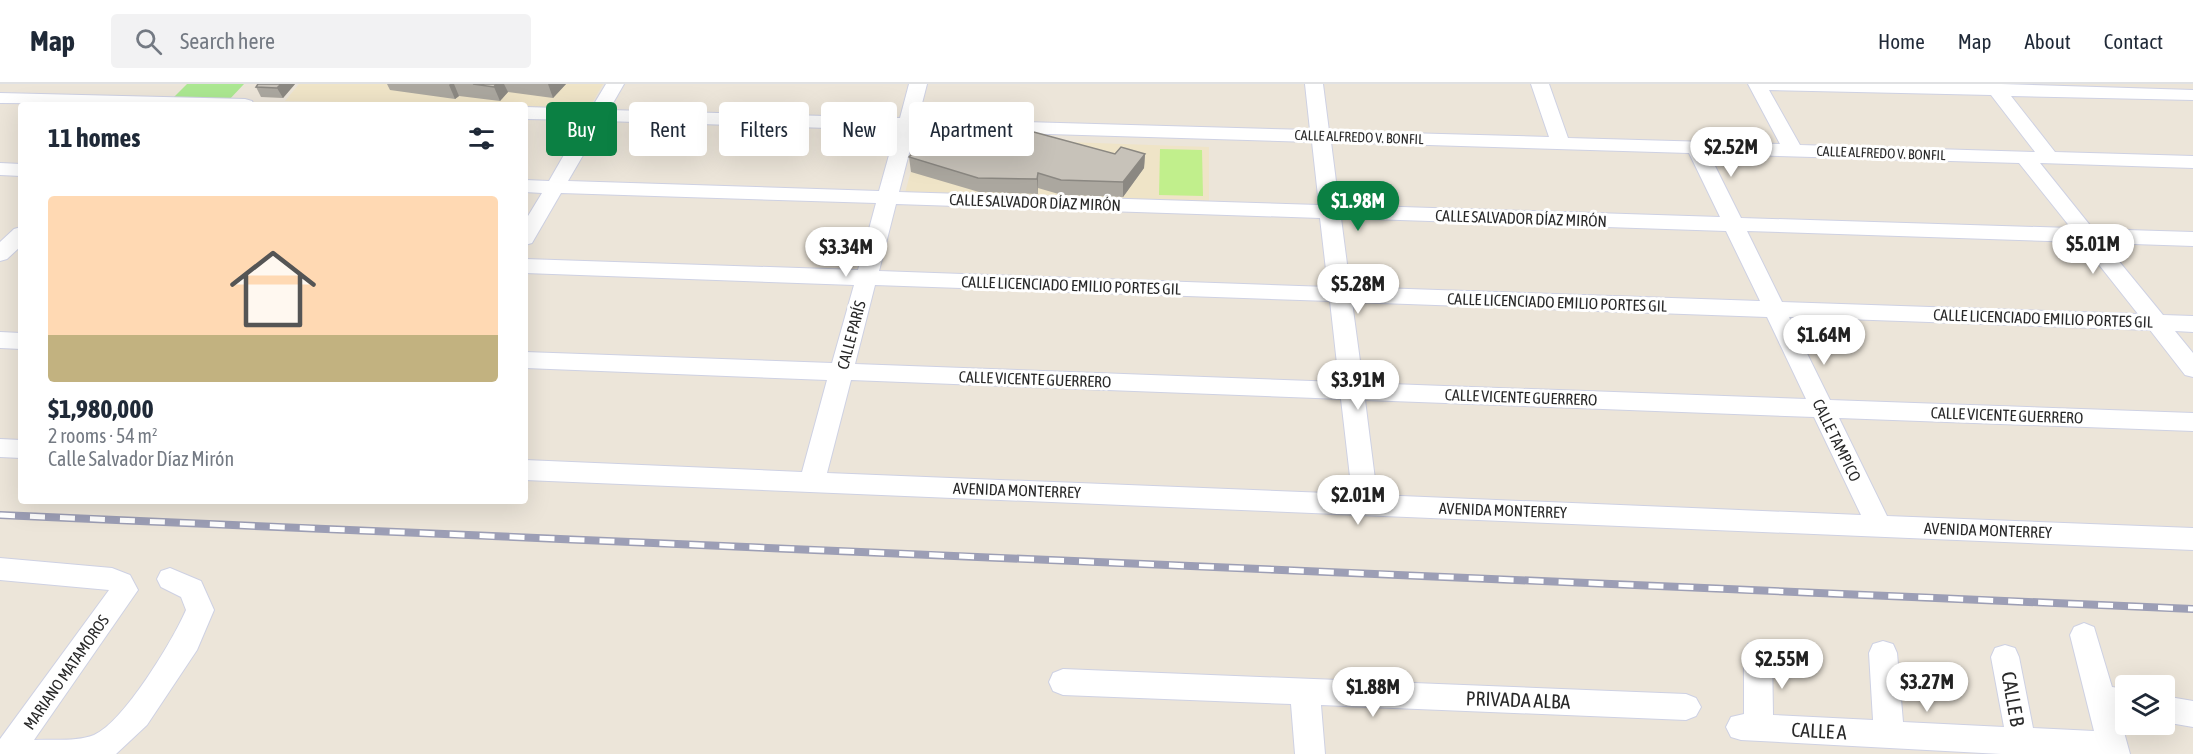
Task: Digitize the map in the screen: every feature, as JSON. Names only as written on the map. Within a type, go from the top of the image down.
[{"type":"street","points":[[154,102],[172,84]]},
{"type":"street","points":[[604,102],[615,84]]},
{"type":"street","name":"CALLE PARÍS","points":[[812,481],[918,84]]},
{"type":"street","points":[[1314,84],[1366,504]]},
{"type":"street","points":[[1540,84],[1560,143]]},
{"type":"street","points":[[1757,84],[1793,150]]},
{"type":"street","points":[[1763,84],[1994,87],[2193,95]]},
{"type":"street","points":[[1994,87],[2050,158]]},
{"type":"street","points":[[0,98],[101,102]]},
{"type":"street","name":"CALLE ALFREDO V. BONFIL","points":[[528,113],[546,114]]},
{"type":"street","name":"CALLE ALFREDO V. BONFIL","points":[[617,116],[2193,162]]},
{"type":"street","name":"CALLE TAMPICO","points":[[1696,147],[1879,526]]},
{"type":"street","points":[[528,233],[573,156]]},
{"type":"street","points":[[2025,157],[2193,369]]},
{"type":"street","points":[[0,169],[18,170]]},
{"type":"street","name":"CALLE SALVADOR DÍAZ MIRÓN","points":[[528,186],[2193,239]]},
{"type":"street","points":[[6,251],[18,237]]},
{"type":"street","name":"CALLE LICENCIADO EMILIO PORTES GIL","points":[[528,266],[2193,324]]},
{"type":"street","points":[[0,340],[18,341]]},
{"type":"street","name":"CALLE VICENTE GUERRERO","points":[[528,360],[2193,422]]},
{"type":"street","points":[[0,448],[18,449]]},
{"type":"street","name":"AVENIDA MONTERREY","points":[[528,470],[2193,539]]},
{"type":"street","name":"MARIANO MATAMOROS","points":[[0,569],[112,579],[120,583],[124,590],[8,754]]},
{"type":"street","points":[[8,754],[76,753],[105,746],[137,716],[187,641],[200,610],[192,590],[170,579]]},
{"type":"street","points":[[2084,635],[2113,700],[2114,750]]},
{"type":"street","points":[[1883,653],[1889,734]]},
{"type":"street","name":"CALLE A","points":[[1758,654],[1750,727],[2021,741],[2114,750]]},
{"type":"street","name":"CALLE B","points":[[2005,657],[2021,741]]},
{"type":"street","name":"PRIVADA ALBA","points":[[1063,682],[1686,707]]},
{"type":"street","points":[[1305,692],[1310,754]]},
{"type":"street","points":[[2175,711],[2193,714]]},
{"type":"shaded area","points":[[299,84],[603,84],[593,102],[546,102],[546,109],[528,108],[528,102],[285,101]]},
{"type":"shaded area","points":[[1034,141],[1209,147],[1209,204],[905,193],[915,156],[1034,156]]},
{"type":"green space","points":[[187,84],[244,84],[228,101],[172,99]]},
{"type":"green space","points":[[1160,149],[1202,150],[1203,196],[1159,195]]},
{"type":"building","points":[[258,84],[281,84],[277,88],[256,87]]},
{"type":"building","points":[[473,84],[496,84],[494,87]]},
{"type":"building","points":[[1034,132],[1115,154],[1121,147],[1145,154],[1123,182],[1061,180],[1038,173],[1037,179],[978,178],[909,157],[1034,156]]},
{"type":"railway","points":[[0,515],[2193,609]]}]
